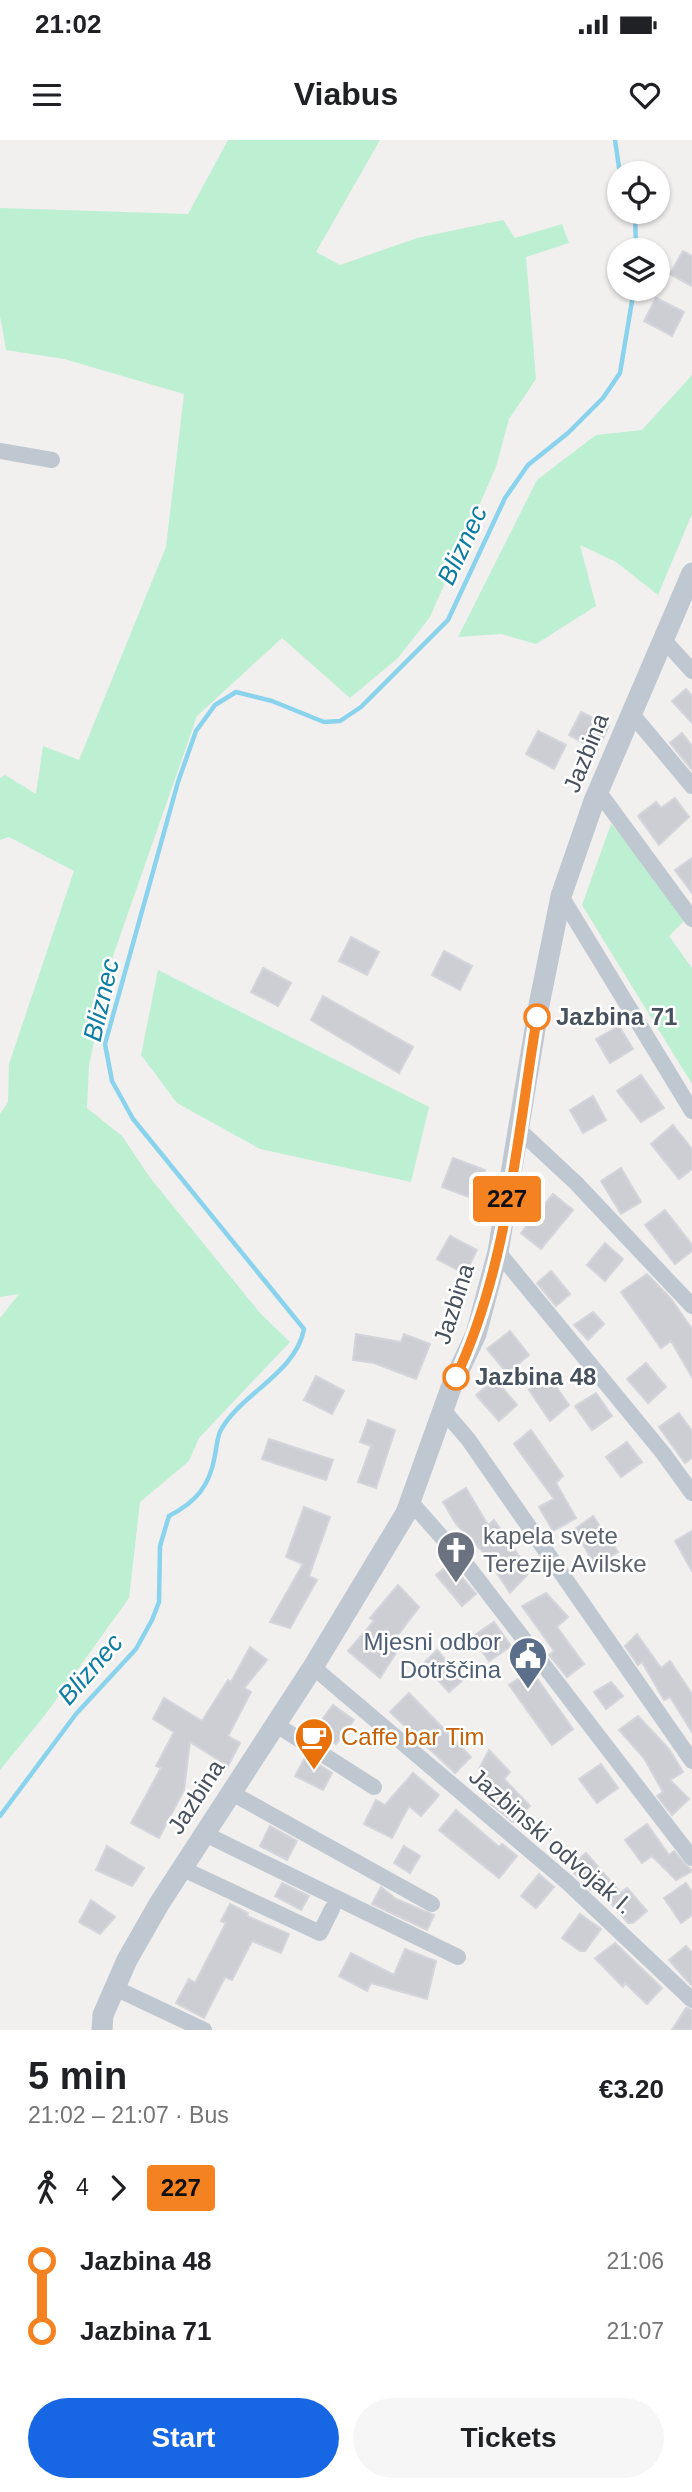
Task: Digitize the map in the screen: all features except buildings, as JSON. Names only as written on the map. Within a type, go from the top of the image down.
[{"type":"street","points":[[0,451],[52,460]]},
{"type":"street","name":"Jazbina","points":[[102,2030],[103,2015],[127,1960],[181,1868],[313,1667],[406,1513],[443,1410],[476,1334],[498,1252],[561,896],[598,791],[692,573]]},
{"type":"street","points":[[663,639],[692,671]]},
{"type":"street","points":[[631,713],[692,786]]},
{"type":"street","points":[[598,791],[692,919]]},
{"type":"street","points":[[561,896],[692,1111]]},
{"type":"street","points":[[518,1129],[576,1183],[692,1306]]},
{"type":"street","points":[[498,1252],[663,1453],[692,1493]]},
{"type":"street","points":[[443,1410],[468,1439],[692,1761]]},
{"type":"street","points":[[410,1500],[469,1568],[692,1858]]},
{"type":"street","name":"Jazbinski odvojak I.","points":[[313,1667],[567,1882],[692,2000]]},
{"type":"street","points":[[275,1724],[374,1787]]},
{"type":"street","points":[[230,1792],[432,1904]]},
{"type":"street","points":[[203,1833],[458,1957]]},
{"type":"street","points":[[181,1868],[320,1933],[332,1909]]},
{"type":"street","points":[[116,1989],[204,2030]]},
{"type":"green space","points":[[228,140],[380,140],[316,252],[340,265],[417,238],[503,220],[515,238],[562,224],[569,243],[526,257],[536,379],[509,419],[496,467],[430,617],[398,658],[350,698],[282,638],[197,716],[112,959],[89,1065],[87,1108],[122,1136],[151,1179],[260,1313],[290,1342],[199,1438],[189,1461],[140,1502],[129,1598],[45,1715],[0,1770],[0,1318],[19,1294],[0,1297],[0,1114],[8,1102],[9,1064],[74,871],[9,837],[0,840],[0,778],[5,775],[36,794],[43,746],[79,760],[166,547],[184,394],[64,359],[6,350],[0,316],[0,208],[188,214]]},
{"type":"green space","points":[[692,375],[692,514],[658,595],[616,562],[580,545],[596,606],[536,644],[501,634],[458,637],[537,480],[596,435],[642,430]]},
{"type":"green space","points":[[611,824],[689,916],[669,936],[692,968],[692,1084],[582,905]]},
{"type":"green space","points":[[158,970],[429,1107],[411,1182],[260,1149],[177,1103],[141,1055]]},
{"type":"waterway","name":"Bliznec","points":[[615,140],[618,161]]},
{"type":"waterway","name":"Bliznec","points":[[635,224],[636,238]]},
{"type":"waterway","name":"Bliznec","points":[[0,1816],[76,1714],[136,1649],[159,1602],[160,1546],[169,1516],[187,1505],[200,1492],[210,1476],[222,1428],[243,1403],[291,1358],[304,1329],[133,1119],[112,1081],[105,1044],[178,782],[196,731],[215,705],[236,692],[272,701],[324,722],[340,721],[361,707],[448,620],[505,498],[528,465],[568,433],[603,398],[620,373],[632,301]]},
{"type":"bus line","name":"227","points":[[456,1377],[476,1334],[498,1252],[537,1017]]},
{"type":"place","name":"Jazbina 71","points":[[537,1017]]},
{"type":"place","name":"Jazbina 48","points":[[456,1377]]},
{"type":"place","name":"kapela svete Terezije Avilske","points":[[456,1584]]},
{"type":"place","name":"Mjesni odbor Dotrščina","points":[[528,1690]]},
{"type":"place","name":"Caffe bar Tim","points":[[314,1771]]}]
